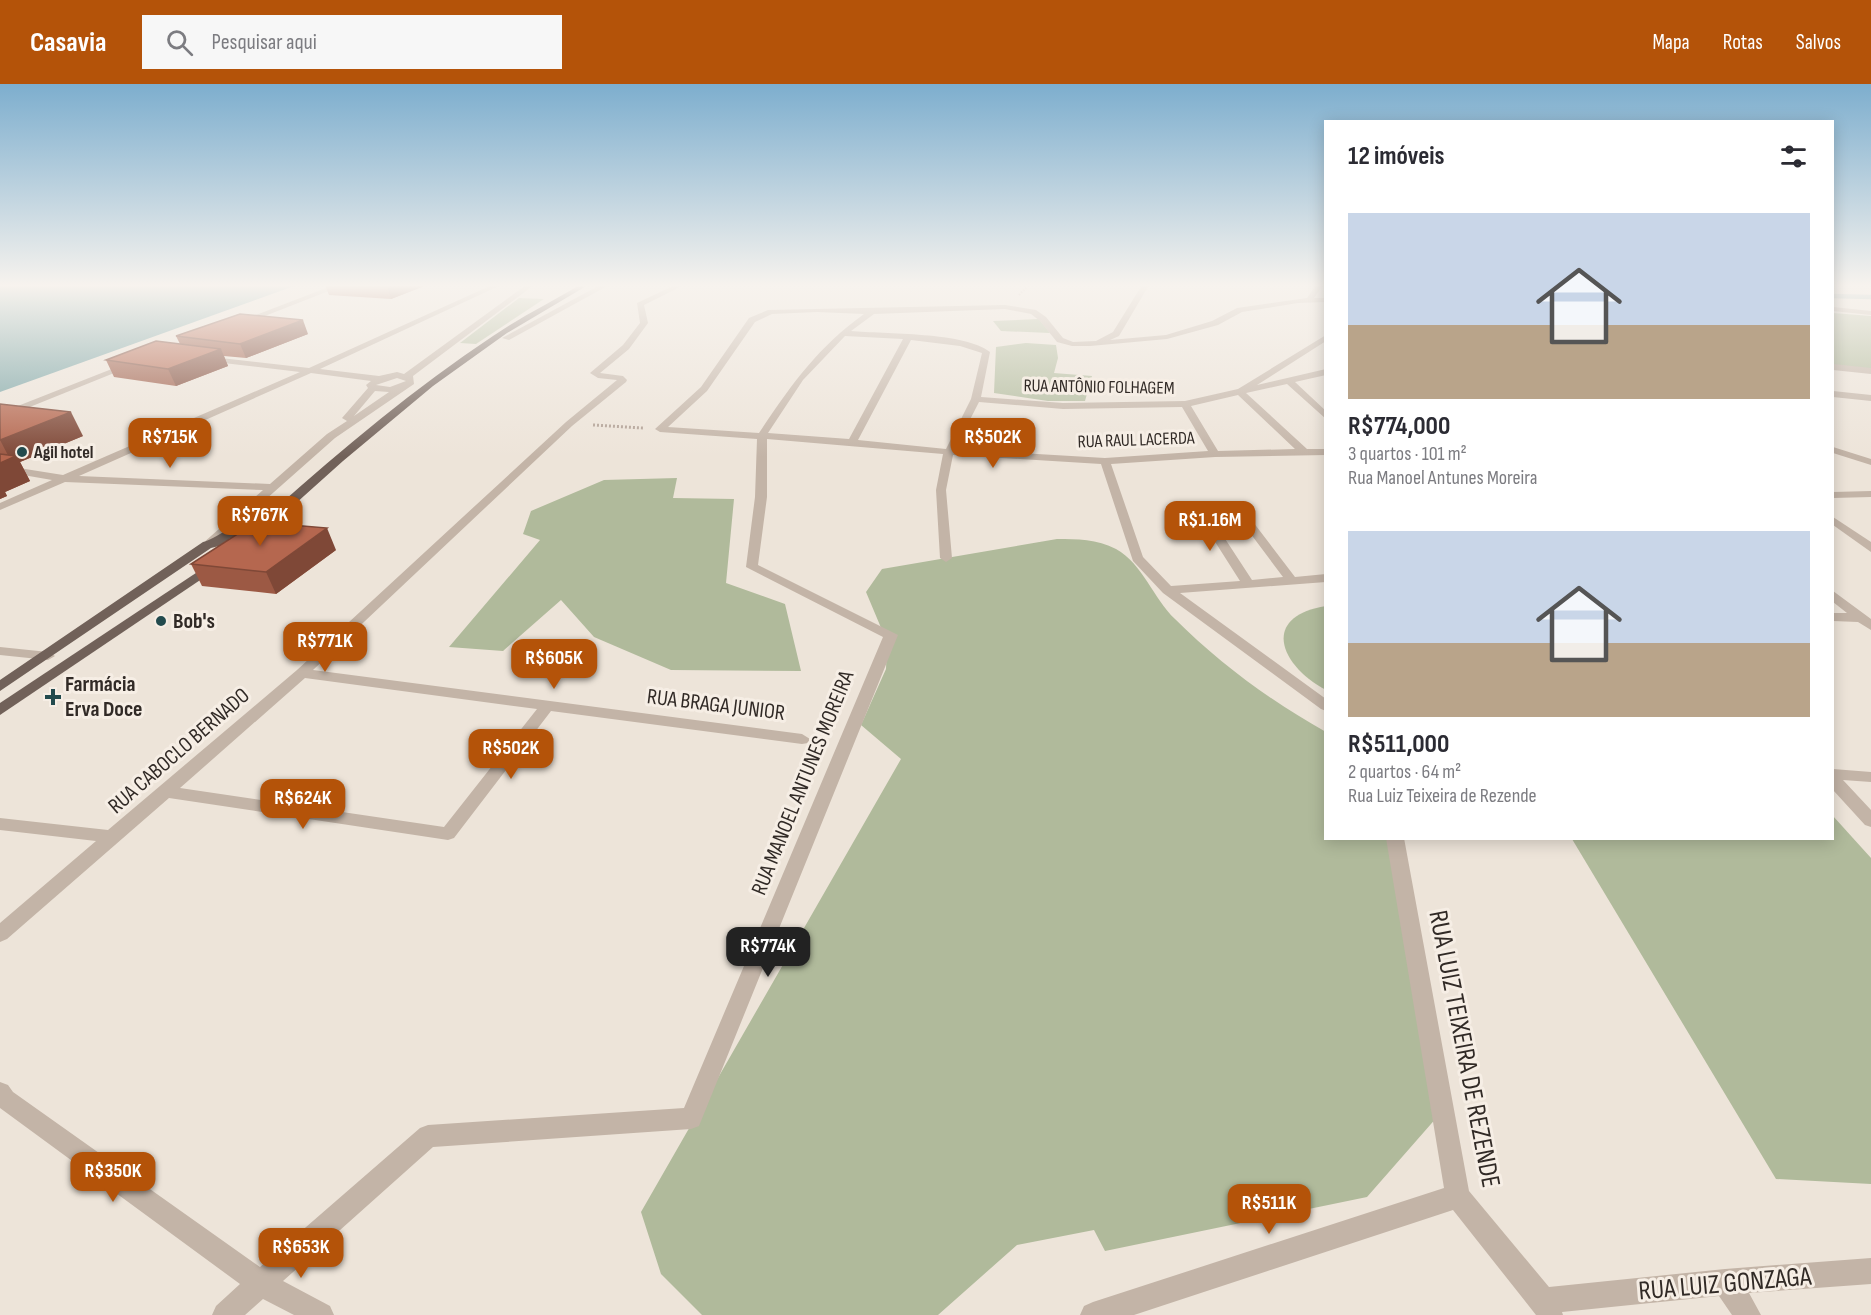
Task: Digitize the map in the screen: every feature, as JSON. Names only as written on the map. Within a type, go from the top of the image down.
[{"type":"main road","points":[[0,710],[232,544],[442,376],[488,342]]},
{"type":"main road","points":[[442,376],[499,342]]},
{"type":"main road","points":[[204,547],[197,552],[199,558],[232,544],[248,526],[307,486]]},
{"type":"main road","points":[[0,687],[204,547],[223,541],[232,544]]},
{"type":"street","points":[[0,507],[370,342]]},
{"type":"street","points":[[232,544],[274,487],[331,436],[455,342]]},
{"type":"street","name":"RUA CABOCLO BERNADO","points":[[0,934],[302,673],[569,424],[623,380],[601,377],[594,373],[629,342]]},
{"type":"street","points":[[660,429],[704,390],[737,342]]},
{"type":"street","points":[[762,435],[800,378],[834,342]]},
{"type":"street","points":[[852,442],[905,342]]},
{"type":"street","points":[[946,558],[941,490],[950,452],[976,399],[986,352],[981,348],[957,342]]},
{"type":"street","points":[[1067,342],[1107,342]]},
{"type":"street","points":[[1090,344],[1094,342]]},
{"type":"street","points":[[1305,453],[1240,392],[1319,342]]},
{"type":"street","points":[[195,357],[309,371],[375,383],[391,389],[406,381]]},
{"type":"street","points":[[0,416],[138,362]]},
{"type":"street","points":[[1834,366],[1871,371]]},
{"type":"street","points":[[1855,369],[1871,384]]},
{"type":"street","name":"RUA ANTÔNIO FOLHAGEM","points":[[976,399],[1063,406],[1185,404],[1324,372]]},
{"type":"street","points":[[287,381],[351,378]]},
{"type":"street","points":[[1287,379],[1324,414]]},
{"type":"street","points":[[331,436],[375,383]]},
{"type":"street","points":[[1834,394],[1871,398]]},
{"type":"street","points":[[1185,404],[1215,454]]},
{"type":"street","name":"RUA RAUL LACERDA","points":[[660,429],[852,442],[950,452],[1105,461],[1215,454],[1324,452]]},
{"type":"street","name":"RUA MANOEL ANTUNES MOREIRA","points":[[260,1283],[428,1136],[691,1118],[891,634],[752,567],[761,497],[762,435]]},
{"type":"street","points":[[1834,442],[1866,460]]},
{"type":"street","points":[[1834,450],[1866,460]]},
{"type":"street","points":[[1105,461],[1137,558],[1168,590],[1324,705]]},
{"type":"street","points":[[0,468],[65,478],[274,487]]},
{"type":"street","points":[[1834,495],[1871,495]]},
{"type":"street","points":[[1233,503],[1292,580]]},
{"type":"street","points":[[1197,504],[1248,584]]},
{"type":"street","points":[[1834,521],[1871,548]]},
{"type":"street","points":[[1168,590],[1324,578]]},
{"type":"street","points":[[1834,596],[1866,622]]},
{"type":"street","points":[[1834,617],[1866,622]]},
{"type":"street","points":[[0,651],[48,656]]},
{"type":"street","name":"RUA BRAGA JUNIOR","points":[[302,673],[802,739]]},
{"type":"street","points":[[163,792],[448,834],[547,705]]},
{"type":"street","points":[[1834,774],[1871,777]]},
{"type":"street","points":[[1834,781],[1871,820]]},
{"type":"street","points":[[0,824],[111,837]]},
{"type":"street","name":"RUA LUIZ TEIXEIRA DE REZENDE","points":[[1395,840],[1458,1196],[1547,1308]]},
{"type":"street","points":[[0,1092],[4,1099],[260,1283],[321,1315]]},
{"type":"street","points":[[1093,1315],[1458,1196]]},
{"type":"street","name":"RUA LUIZ GONZAGA","points":[[1547,1308],[1725,1282],[1871,1271]]},
{"type":"street","points":[[1725,1282],[1748,1315]]},
{"type":"street","points":[[225,1315],[260,1283]]},
{"type":"path","points":[[569,424],[660,429]]},
{"type":"green space","points":[[1834,342],[1871,342],[1871,372],[1834,368]]},
{"type":"green space","points":[[1026,343],[1056,345],[1058,358],[1054,373],[1092,376],[1085,401],[1048,401],[994,393],[996,347]]},
{"type":"green space","points":[[677,478],[673,498],[734,499],[726,583],[785,604],[801,671],[671,670],[594,637],[561,600],[503,651],[449,647],[540,540],[523,534],[531,511],[604,480]]},
{"type":"green space","points":[[1057,539],[1094,541],[1109,546],[1134,563],[1167,611],[1210,651],[1266,695],[1324,731],[1324,840],[1400,840],[1438,1116],[1367,1197],[1105,1251],[1094,1230],[1017,1245],[938,1315],[702,1315],[661,1274],[641,1212],[901,759],[861,725],[886,669],[887,642],[866,592],[882,569]]},
{"type":"green space","points":[[1324,607],[1324,689],[1310,680],[1298,668],[1289,656],[1284,643],[1285,631],[1291,620],[1305,612]]},
{"type":"green space","points":[[1834,817],[1871,858],[1871,1184],[1776,1179],[1573,840],[1834,840]]},
{"type":"water","points":[[0,342],[138,342],[0,392]]},
{"type":"building","points":[[152,342],[221,349],[168,369],[106,360]]},
{"type":"building","points":[[0,404],[71,412],[0,440]]},
{"type":"building","points":[[0,454],[16,456],[0,463]]},
{"type":"building","points":[[256,522],[327,528],[266,572],[191,564]]},
{"type":"place","name":"Agil hotel","points":[[22,452]]},
{"type":"place","name":"Bob's","points":[[161,621]]},
{"type":"place","name":"Farmácia Erva Doce","points":[[53,697]]}]
